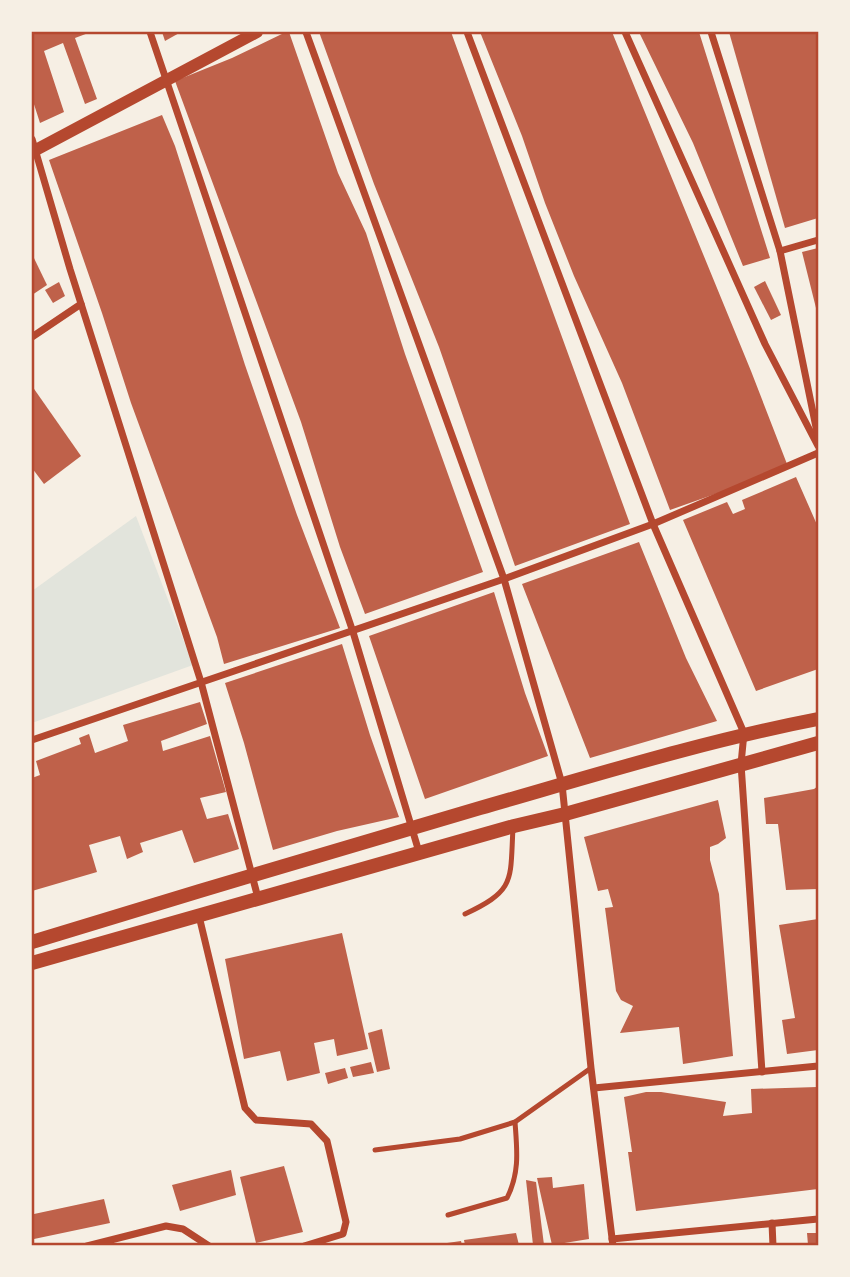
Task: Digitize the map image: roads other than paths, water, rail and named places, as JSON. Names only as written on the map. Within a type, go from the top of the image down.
[{"type":"main road","points":[[32,942],[562,784],[744,733],[818,719]]},
{"type":"main road","points":[[32,963],[419,852],[818,743]]},
{"type":"street","points":[[150,32],[353,632],[419,852]]},
{"type":"street","points":[[257,32],[165,82],[33,147],[201,682],[258,898]]},
{"type":"street","points":[[306,32],[503,579],[562,784],[591,1068],[613,1242],[818,1219]]},
{"type":"street","points":[[467,32],[653,524],[744,733],[741,764],[762,1072]]},
{"type":"street","points":[[625,32],[765,344],[818,446]]},
{"type":"street","points":[[711,32],[780,251],[818,437]]},
{"type":"street","points":[[780,251],[818,240]]},
{"type":"street","points":[[32,337],[81,304]]},
{"type":"street","points":[[32,740],[503,579],[653,524],[818,453]]},
{"type":"street","points":[[198,915],[245,1108],[256,1120],[311,1124],[327,1141],[346,1222],[344,1234],[327,1241],[304,1245]]},
{"type":"street","points":[[594,1087],[818,1066]]},
{"type":"street","points":[[772,1223],[774,1245]]},
{"type":"street","points":[[87,1245],[166,1226],[183,1229],[209,1245]]},
{"type":"lane","points":[[465,914],[493,901],[505,888],[510,874],[514,826]]},
{"type":"lane","points":[[375,1150],[460,1139],[515,1122],[591,1068]]},
{"type":"lane","points":[[448,1215],[507,1198],[514,1184],[518,1162],[515,1122]]}]
